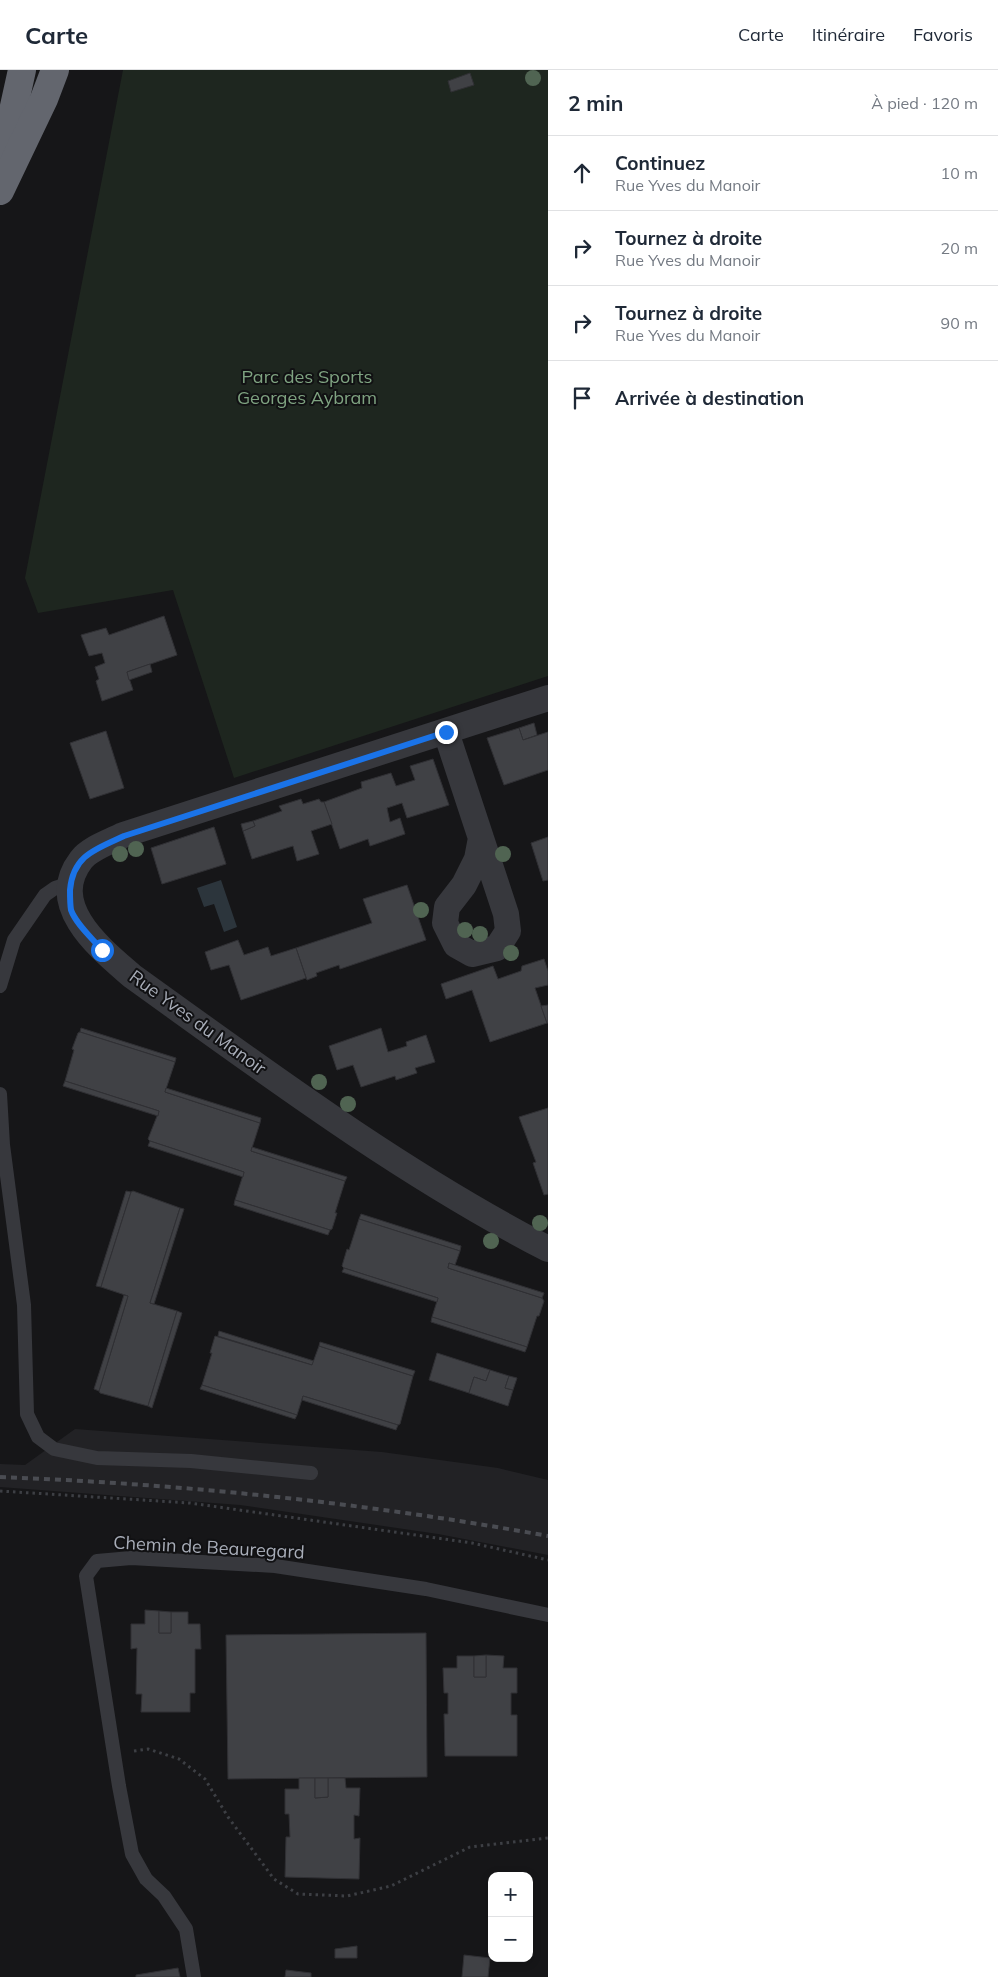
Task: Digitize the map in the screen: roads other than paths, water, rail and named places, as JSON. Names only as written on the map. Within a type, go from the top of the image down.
[{"type":"highway","points":[[0,169],[22,70]]},
{"type":"highway","points":[[0,191],[44,99],[55,70]]},
{"type":"street","name":"Rue Yves du Manoir","points":[[548,698],[124,836],[92,850],[81,859],[71,883],[72,910],[80,923],[102,950],[132,976],[330,1116],[503,1226],[548,1249]]},
{"type":"street","points":[[446,732],[481,838]]},
{"type":"lane","points":[[0,986],[14,940],[45,895],[56,888],[71,883]]},
{"type":"lane","points":[[0,1094],[3,1146],[24,1305],[27,1414],[38,1438],[54,1449],[97,1458],[192,1461],[311,1472]]},
{"type":"lane","name":"Chemin de Beauregard","points":[[194,1977],[186,1929],[164,1896],[146,1879],[132,1854],[86,1576],[97,1561],[131,1558],[274,1566],[426,1589],[548,1615]]},
{"type":"railway","points":[[0,1477],[69,1480],[275,1497],[412,1514],[548,1536]]},
{"type":"park label","name":"Parc des Sports Georges Aybram","points":[[307,386]]}]
